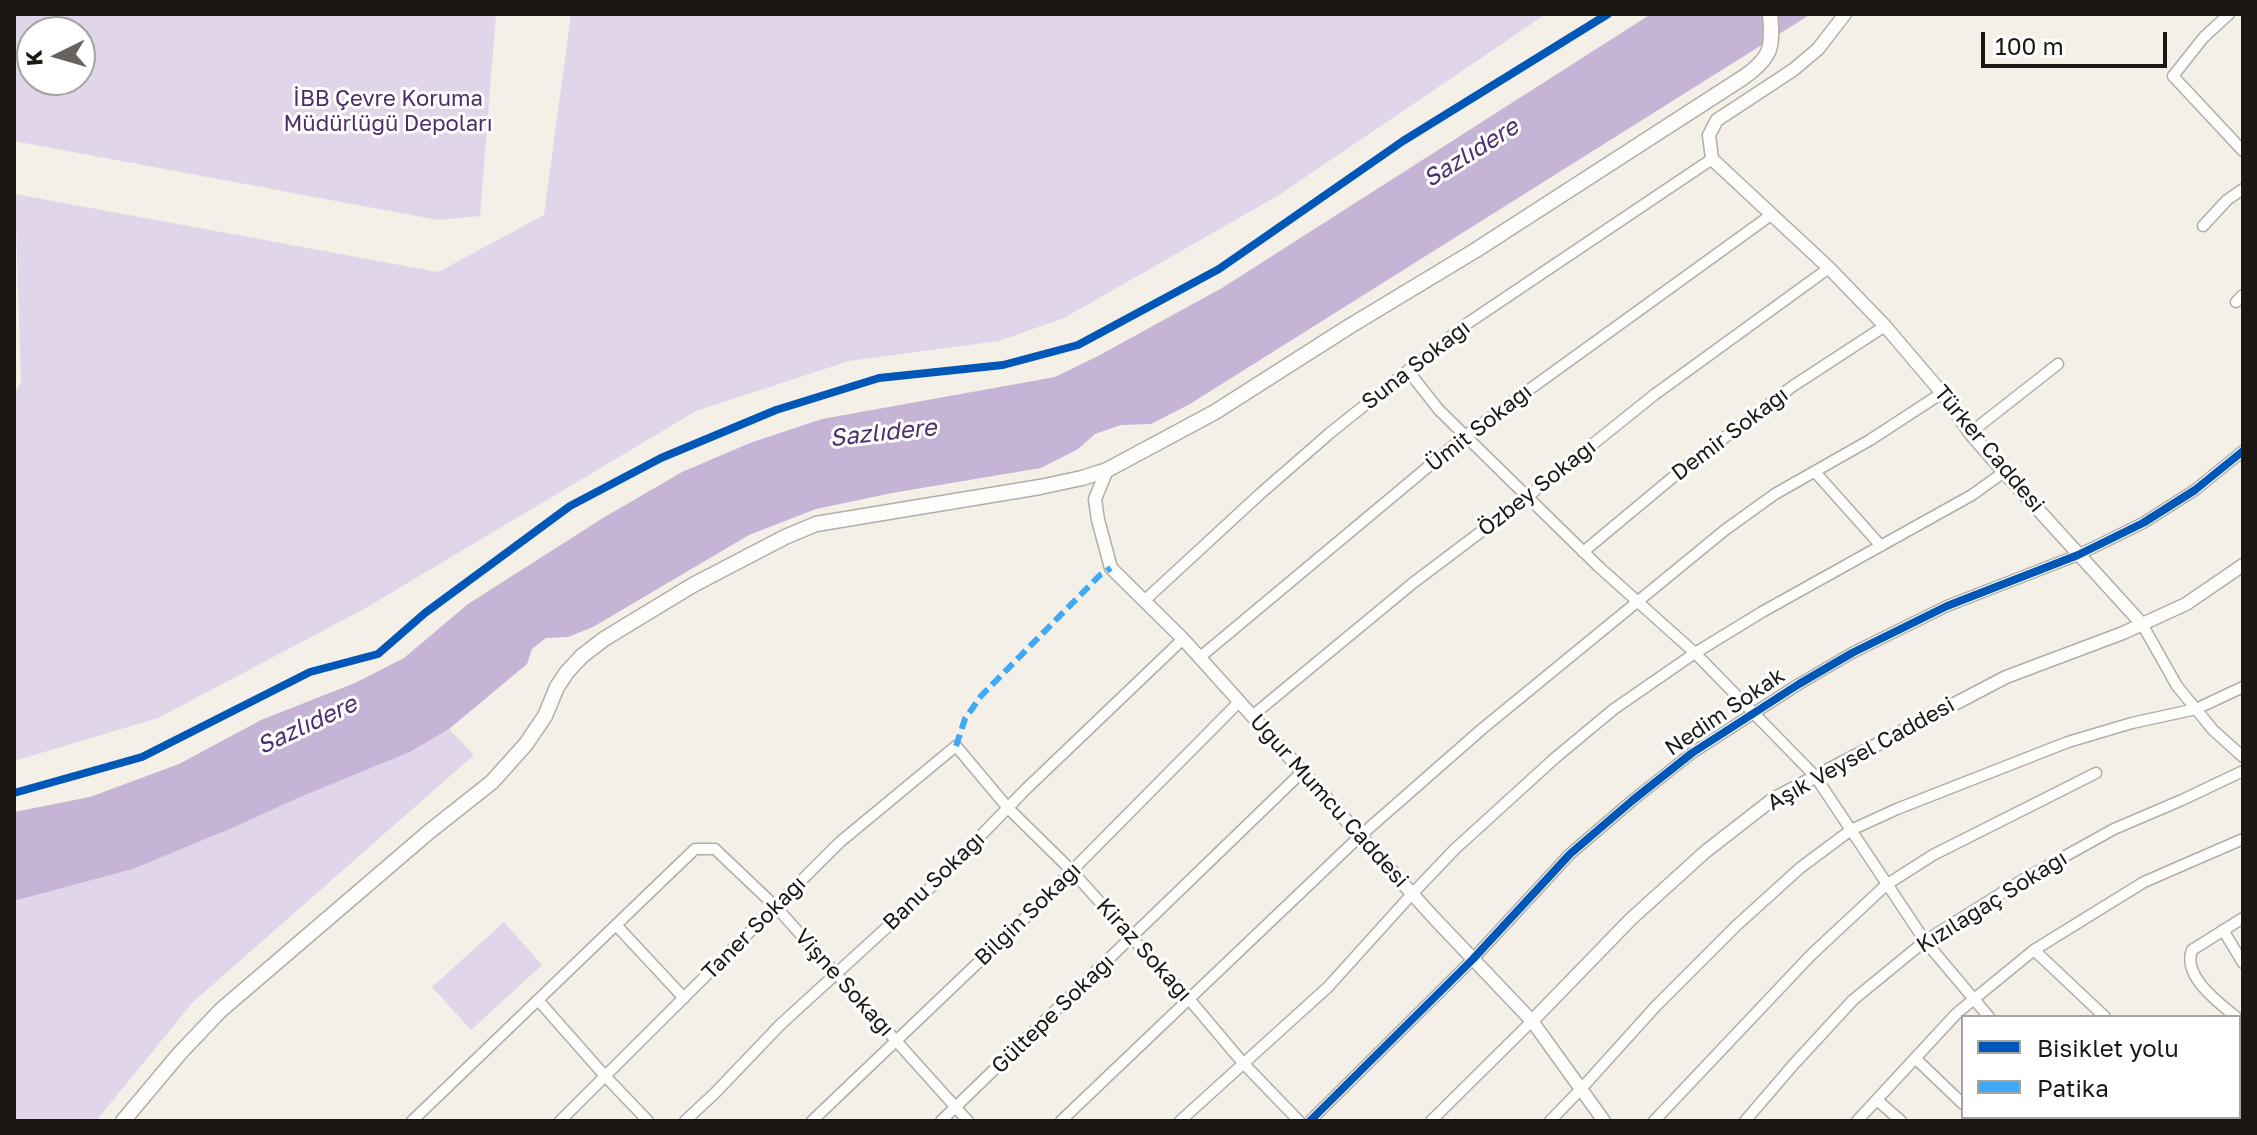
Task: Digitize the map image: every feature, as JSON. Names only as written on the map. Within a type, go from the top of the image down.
[{"type":"main road","points":[[123,1121],[221,1010],[430,831],[492,782],[526,744],[545,716],[567,672],[604,639],[693,585],[816,524],[1040,487],[1107,470],[1215,412],[1476,250],[1760,66],[1769,54],[1772,37],[1770,14]]},
{"type":"street","points":[[1712,159],[1709,135],[1717,120],[1793,70],[1818,49],[1845,14]]},
{"type":"street","points":[[2229,14],[2204,37],[2173,76],[2243,151]]},
{"type":"street","name":"Türker Caddesi","points":[[1712,159],[1829,268],[1885,326],[1942,393],[1970,433],[2142,624],[2177,686],[2213,730],[2243,757]]},
{"type":"street","name":"Suna Sokağı","points":[[1144,601],[1330,433],[1465,325],[1712,159]]},
{"type":"street","points":[[2203,226],[2227,200],[2243,189]]},
{"type":"street","name":"Ümit Sokağı","points":[[1199,658],[1465,436],[1771,215]]},
{"type":"street","name":"Özbey Sokağı","points":[[1252,716],[1413,583],[1654,395],[1829,268]]},
{"type":"street","name":"Demir Sokağı","points":[[1583,552],[1684,468],[1793,386],[1885,326]]},
{"type":"street","points":[[1970,433],[2058,364]]},
{"type":"street","points":[[1409,372],[1439,410],[1465,436],[1583,552],[1695,653],[1815,776],[1925,941],[1987,1015]]},
{"type":"street","points":[[1061,1121],[1360,836],[1482,729],[1725,530],[1775,494],[1870,440],[1942,393]]},
{"type":"street","name":"Nedim Sokak","points":[[1310,1121],[1473,959],[1570,854],[1692,753],[1852,653],[1947,606],[2078,555],[2143,523],[2195,490],[2243,451]]},
{"type":"street","name":"Uğur Mumcu Caddesi","points":[[1107,470],[1095,499],[1111,568],[1183,639],[1412,894],[1532,1021],[1604,1121]]},
{"type":"street","points":[[1815,472],[1881,546]]},
{"type":"street","points":[[1180,1121],[1328,987],[1455,849],[1614,709],[1695,653],[1762,612],[1972,495],[2004,472]]},
{"type":"street","name":"Aşık Veysel Caddesi","points":[[1532,1021],[1631,919],[1705,852],[1773,799],[2006,677],[2123,633],[2186,604],[2243,565]]},
{"type":"street","name":"Banu Sokağı","points":[[685,1121],[780,1025],[931,887],[1183,639]]},
{"type":"street","points":[[1550,1121],[1656,1006],[1736,926],[1800,868],[1851,830],[2068,742],[2132,723],[2196,709],[2243,687]]},
{"type":"street","name":"Bilgin Sokağı","points":[[812,1121],[1072,871],[1239,702]]},
{"type":"street","name":"Kiraz Sokağı","points":[[956,746],[1008,808],[1072,871],[1243,1063],[1299,1121]]},
{"type":"street","name":"Taner Sokağı","points":[[560,1121],[840,842],[956,746]]},
{"type":"street","name":"Kızılağaç Sokağı","points":[[1745,1121],[1853,1000],[1925,941],[2024,879],[2114,829],[2243,771]]},
{"type":"street","name":"Gültepe Sokağı","points":[[941,1121],[1302,772]]},
{"type":"street","points":[[1654,1121],[1811,955],[1886,885],[1933,855],[2096,773]]},
{"type":"street","points":[[1857,1121],[1957,1013],[2034,950],[2144,882],[2243,839]]},
{"type":"street","name":"Vişne Sokağı","points":[[616,925],[695,849],[715,849],[776,907],[968,1121]]},
{"type":"street","points":[[2233,1015],[2209,995],[2190,968],[2189,959],[2192,950],[2243,918]]},
{"type":"street","points":[[412,1121],[616,925],[684,998]]},
{"type":"street","points":[[2223,930],[2243,963]]},
{"type":"street","points":[[2034,950],[2103,1015]]},
{"type":"street","points":[[538,1000],[648,1121]]},
{"type":"street","points":[[1431,1121],[1532,1021]]},
{"type":"street","points":[[1915,1058],[1961,1102]]},
{"type":"street","points":[[1877,1100],[1901,1121]]},
{"type":"green space","name":"İBB Çevre Koruma Müdürlüğü Depoları","points":[[14,14],[496,14],[480,216],[438,220],[14,141]]},
{"type":"green space","points":[[571,14],[1546,14],[1279,195],[1064,318],[999,341],[849,361],[696,411],[364,609],[158,718],[14,761],[14,396],[21,382],[15,194],[438,272],[544,215]]},
{"type":"green space","points":[[449,729],[474,755],[193,1002],[96,1121],[14,1121],[14,901],[133,869],[410,752]]},
{"type":"green space","points":[[504,922],[542,965],[471,1030],[432,987]]},
{"type":"water","name":"Sazlıdere","points":[[1651,14],[1811,14],[1190,404],[1151,424],[1121,425],[1095,434],[1078,449],[1041,468],[816,509],[749,535],[593,627],[568,637],[546,638],[532,649],[527,664],[449,729],[410,752],[133,869],[14,901],[14,812],[90,797],[179,764],[261,720],[355,683],[404,658],[468,604],[603,518],[682,472],[750,443],[822,419],[1055,377],[1222,288]]},
{"type":"marked path","points":[[956,746],[965,719],[981,696],[1100,575],[1111,568]]},
{"type":"cycle path","points":[[14,793],[142,757],[310,672],[378,654],[425,613],[570,506],[661,458],[776,410],[879,378],[1003,365],[1078,345],[1219,269],[1403,141],[1608,14]]},
{"type":"cycle path","points":[[1310,1121],[1473,959],[1570,854],[1692,753],[1852,653],[1947,606],[2078,555],[2143,523],[2195,490],[2243,451]]}]
